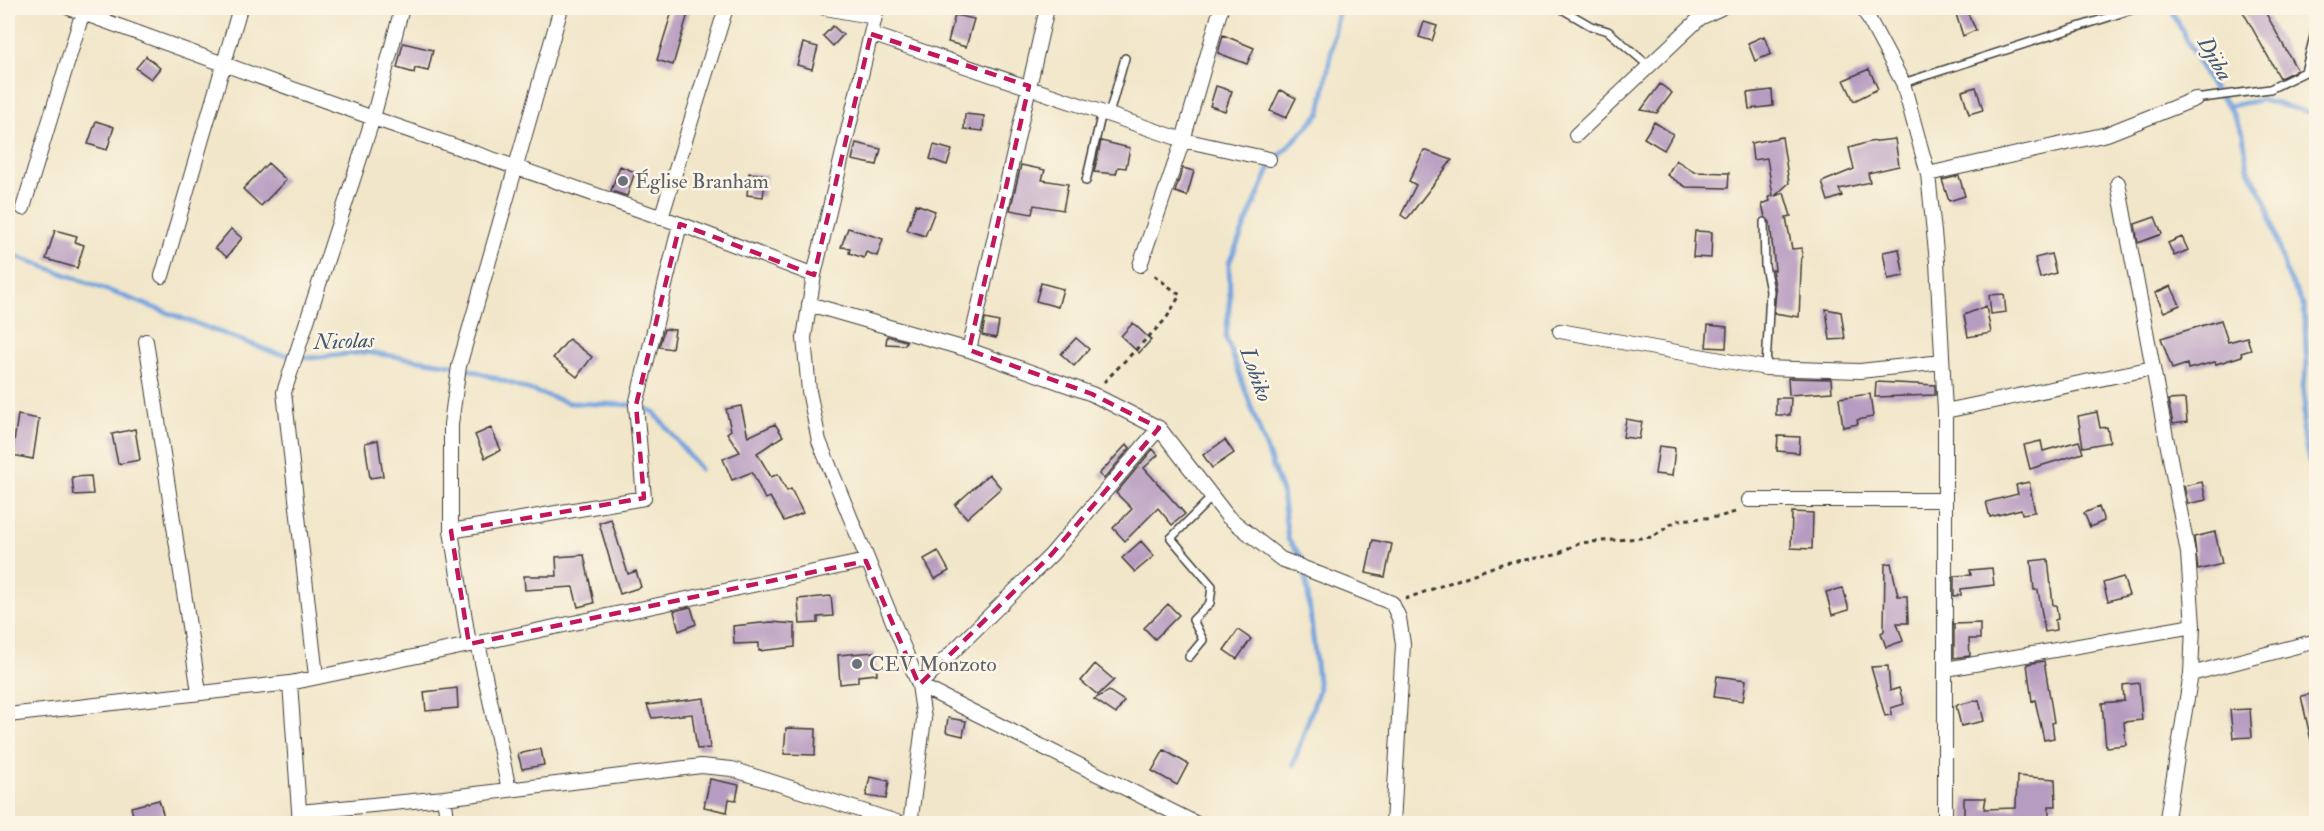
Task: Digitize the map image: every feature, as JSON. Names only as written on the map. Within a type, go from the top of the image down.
[{"type":"street","points":[[162,276],[240,8]]},
{"type":"street","points":[[316,676],[284,392],[373,118],[402,8]]},
{"type":"street","points":[[509,790],[474,644],[451,531],[451,424],[459,366],[561,8]]},
{"type":"street","points":[[661,218],[726,8]]},
{"type":"street","points":[[825,8],[876,12],[814,275],[804,338],[809,391],[819,441],[866,561],[919,685],[924,719],[910,824]]},
{"type":"street","points":[[969,350],[1047,8]]},
{"type":"street","points":[[1140,265],[1183,140],[1221,8]]},
{"type":"street","points":[[1576,135],[1700,18],[1721,8]]},
{"type":"street","points":[[1863,8],[1903,83],[1928,174],[1937,262],[1945,411],[1945,824]]},
{"type":"street","points":[[23,208],[78,9],[373,118],[680,224],[814,275]]},
{"type":"street","points":[[872,34],[1183,140],[1269,159]]},
{"type":"street","points":[[1928,174],[2107,134],[2195,99]]},
{"type":"street","points":[[2118,183],[2188,553],[2193,626],[2191,674],[2166,824]]},
{"type":"street","points":[[451,531],[644,498],[636,405],[680,224]]},
{"type":"street","points":[[809,304],[969,350],[1092,394],[1159,428],[1228,517],[1281,559],[1392,603],[1399,618],[1403,644],[1393,824]]},
{"type":"street","points":[[1560,331],[1766,368],[1860,371],[1942,362]]},
{"type":"street","points":[[146,341],[199,692]]},
{"type":"street","points":[[1945,411],[2153,368]]},
{"type":"street","points":[[919,685],[1051,555],[1159,428]]},
{"type":"street","points":[[1749,500],[1944,500]]},
{"type":"street","points":[[8,715],[290,683],[866,561]]},
{"type":"street","points":[[1946,669],[2193,626]]},
{"type":"street","points":[[2191,674],[2316,641]]},
{"type":"street","points":[[290,683],[300,818],[701,766],[732,769],[903,824]]},
{"type":"street","points":[[919,685],[1197,824]]},
{"type":"street","points":[[444,798],[448,824]]},
{"type":"lane","points":[[1560,8],[1591,26],[1608,31],[1649,66]]},
{"type":"lane","points":[[1903,83],[2137,8]]},
{"type":"lane","points":[[2195,99],[2270,89],[2305,72],[2316,28]]},
{"type":"lane","points":[[1086,181],[1125,58]]},
{"type":"lane","points":[[1764,222],[1765,266],[1770,291],[1766,368]]},
{"type":"lane","points":[[1189,657],[1203,640],[1193,620],[1210,603],[1212,586],[1171,538],[1213,496]]},
{"type":"path","points":[[1092,394],[1166,319],[1180,295],[1140,265]]},
{"type":"path","points":[[1392,603],[1504,563],[1556,555],[1578,543],[1653,537],[1677,520],[1718,517],[1737,512],[1749,500]]},
{"type":"highlighted area","points":[[871,34],[1029,86],[969,350],[1092,394],[1159,428],[1051,555],[919,685],[866,561],[469,644],[451,531],[644,498],[636,405],[680,224],[814,275]]},
{"type":"building","points":[[673,8],[689,10],[673,65],[657,60]]},
{"type":"building","points":[[1954,8],[1965,8],[1976,30],[1963,36]]},
{"type":"building","points":[[2241,8],[2263,8],[2297,70],[2280,78]]},
{"type":"building","points":[[955,15],[974,19],[966,47],[948,42]]},
{"type":"building","points":[[1424,22],[1437,26],[1432,41],[1419,37]]},
{"type":"building","points":[[833,26],[843,35],[833,46],[823,36]]},
{"type":"building","points":[[1223,35],[1254,48],[1247,64],[1218,53]]},
{"type":"building","points":[[1764,36],[1771,54],[1755,61],[1748,43]]},
{"type":"building","points":[[403,43],[433,50],[428,71],[415,68],[414,73],[397,68]]},
{"type":"building","points":[[803,43],[818,47],[812,69],[797,65]]},
{"type":"building","points":[[146,56],[160,68],[151,79],[136,68]]},
{"type":"building","points":[[1869,69],[1878,89],[1854,101],[1844,80]]},
{"type":"building","points":[[1660,84],[1672,93],[1657,113],[1641,110]]},
{"type":"building","points":[[1216,86],[1232,91],[1225,111],[1210,106]]},
{"type":"building","points":[[1976,87],[1983,110],[1969,114],[1962,91]]},
{"type":"building","points":[[1280,90],[1296,98],[1286,118],[1270,111]]},
{"type":"building","points":[[1772,90],[1773,106],[1749,109],[1747,93]]},
{"type":"building","points":[[965,114],[984,116],[983,131],[964,129]]},
{"type":"building","points":[[96,121],[114,127],[107,150],[88,144]]},
{"type":"building","points":[[1654,122],[1673,134],[1664,150],[1644,138]]},
{"type":"building","points":[[1782,137],[1789,183],[1775,196],[1784,193],[1791,216],[1786,217],[1792,249],[1802,248],[1799,317],[1774,313],[1776,291],[1772,270],[1775,270],[1770,222],[1765,217],[1762,204],[1770,201],[1769,197],[1773,196],[1767,158],[1753,160],[1751,143]]},
{"type":"building","points":[[1895,139],[1899,166],[1868,173],[1870,182],[1839,189],[1842,196],[1828,201],[1822,182],[1854,169],[1849,148],[1869,142]]},
{"type":"building","points":[[1101,141],[1130,148],[1126,168],[1118,167],[1116,174],[1094,172]]},
{"type":"building","points":[[856,143],[881,149],[877,165],[852,160]]},
{"type":"building","points":[[934,145],[952,150],[947,165],[930,159]]},
{"type":"building","points":[[1424,150],[1452,160],[1407,219],[1401,215],[1416,185],[1409,181]]},
{"type":"building","points":[[1676,160],[1694,172],[1729,173],[1728,188],[1686,187],[1667,175]]},
{"type":"building","points":[[268,163],[286,180],[261,206],[243,189]]},
{"type":"building","points":[[1021,165],[1045,170],[1042,180],[1068,184],[1063,210],[1034,205],[1032,214],[1010,210]]},
{"type":"building","name":"Église Branham","points":[[620,166],[635,172],[627,196],[611,191]]},
{"type":"building","points":[[1183,168],[1194,171],[1187,196],[1175,192]]},
{"type":"building","points":[[749,173],[766,175],[763,197],[747,195]]},
{"type":"building","points":[[1959,176],[1965,196],[1949,201],[1942,180]]},
{"type":"building","points":[[916,204],[935,211],[925,236],[907,230]]},
{"type":"building","points":[[2155,217],[2162,234],[2138,243],[2135,224]]},
{"type":"building","points":[[848,228],[883,239],[877,256],[866,252],[864,258],[849,253],[850,248],[841,247]]},
{"type":"building","points":[[231,229],[242,238],[227,257],[215,248]]},
{"type":"building","points":[[55,230],[77,236],[75,242],[84,245],[77,268],[46,259]]},
{"type":"building","points":[[1695,231],[1712,232],[1711,258],[1693,257]]},
{"type":"building","points":[[2182,237],[2188,250],[2174,256],[2168,243]]},
{"type":"building","points":[[1899,249],[1904,276],[1888,279],[1883,252]]},
{"type":"building","points":[[2051,254],[2056,273],[2040,278],[2035,258]]},
{"type":"building","points":[[1041,283],[1063,289],[1058,307],[1036,301]]},
{"type":"building","points":[[2171,286],[2180,305],[2164,312],[2155,293]]},
{"type":"building","points":[[2004,294],[2006,312],[1991,314],[1989,295]]},
{"type":"building","points":[[1986,306],[1991,333],[1968,337],[1964,315]]},
{"type":"building","points":[[1826,309],[1841,312],[1845,339],[1830,340]]},
{"type":"building","points":[[985,319],[999,322],[996,338],[982,335]]},
{"type":"building","points":[[2221,320],[2228,342],[2247,337],[2251,350],[2241,353],[2242,356],[2216,364],[2215,362],[2188,369],[2187,364],[2172,369],[2161,338]]},
{"type":"building","points":[[1133,323],[1151,340],[1139,353],[1121,336]]},
{"type":"building","points":[[1708,325],[1727,327],[1726,348],[1706,347]]},
{"type":"building","points":[[664,329],[675,330],[672,349],[659,347]]},
{"type":"building","points":[[887,336],[906,341],[905,345],[886,344]]},
{"type":"building","points":[[1076,338],[1089,349],[1074,366],[1061,354]]},
{"type":"building","points":[[569,339],[592,357],[577,377],[553,358]]},
{"type":"building","points":[[1788,378],[1831,379],[1832,392],[1789,395]]},
{"type":"building","points":[[1876,382],[1935,385],[1935,395],[1875,397]]},
{"type":"building","points":[[1870,394],[1873,417],[1857,420],[1858,424],[1843,427],[1839,398]]},
{"type":"building","points":[[1776,398],[1791,398],[1790,415],[1776,415]]},
{"type":"building","points":[[2185,399],[2187,422],[2173,424],[2168,400]]},
{"type":"building","points":[[741,406],[748,437],[775,424],[783,436],[757,453],[771,477],[778,474],[787,491],[791,489],[803,513],[784,521],[770,497],[765,499],[752,472],[732,480],[723,459],[740,452],[727,433],[731,430],[726,409]]},
{"type":"building","points":[[2097,412],[2100,428],[2107,427],[2110,442],[2083,447],[2078,416]]},
{"type":"building","points":[[18,415],[39,419],[33,459],[12,455]]},
{"type":"building","points":[[1626,419],[1642,422],[1639,439],[1623,437]]},
{"type":"building","points":[[491,428],[501,450],[485,458],[475,435]]},
{"type":"building","points":[[135,429],[140,460],[118,464],[112,434]]},
{"type":"building","points":[[1778,436],[1800,437],[1799,453],[1777,451]]},
{"type":"building","points":[[378,440],[383,476],[370,478],[365,443]]},
{"type":"building","points":[[1225,440],[1234,453],[1212,468],[1203,455]]},
{"type":"building","points":[[2041,441],[2043,451],[2079,441],[2083,453],[2030,469],[2024,445]]},
{"type":"building","points":[[1127,444],[1130,448],[1104,479],[1099,474]]},
{"type":"building","points":[[1659,446],[1675,448],[1672,476],[1655,474]]},
{"type":"building","points":[[1153,449],[1158,455],[1144,468],[1185,514],[1172,525],[1158,508],[1125,541],[1113,528],[1132,509],[1116,493]]},
{"type":"building","points":[[989,474],[1001,488],[967,518],[955,505]]},
{"type":"building","points":[[91,476],[93,494],[74,495],[72,477]]},
{"type":"building","points":[[2029,482],[2035,512],[2022,514],[2021,509],[1990,517],[1986,502],[2018,494],[2016,485]]},
{"type":"building","points":[[2202,482],[2206,500],[2188,504],[2184,486]]},
{"type":"building","points":[[2099,507],[2104,521],[2090,527],[2084,513]]},
{"type":"building","points":[[1792,512],[1813,513],[1812,549],[1791,548]]},
{"type":"building","points":[[611,519],[628,574],[636,571],[641,587],[620,594],[599,523]]},
{"type":"building","points":[[2215,532],[2222,564],[2198,570],[2194,537]]},
{"type":"building","points":[[1373,540],[1392,544],[1385,577],[1366,573]]},
{"type":"building","points":[[1141,541],[1154,556],[1135,572],[1122,558]]},
{"type":"building","points":[[938,551],[949,571],[935,579],[924,559]]},
{"type":"building","points":[[584,555],[594,603],[578,607],[573,587],[525,590],[524,576],[557,576],[556,557]]},
{"type":"building","points":[[2048,559],[2053,605],[2056,605],[2058,619],[2055,620],[2056,630],[2045,632],[2038,590],[2034,590],[2031,561]]},
{"type":"building","points":[[1891,563],[1898,596],[1907,596],[1908,623],[1897,623],[1903,641],[1886,647],[1881,633],[1884,631],[1885,564]]},
{"type":"building","points":[[1992,568],[1994,585],[1961,589],[1961,595],[1954,596],[1954,576],[1971,575],[1970,570]]},
{"type":"building","points":[[2123,577],[2129,595],[2108,601],[2103,583]]},
{"type":"building","points":[[1843,588],[1849,610],[1832,615],[1826,592]]},
{"type":"building","points":[[831,596],[833,616],[818,617],[818,623],[800,624],[798,599]]},
{"type":"building","points":[[1168,604],[1179,615],[1155,639],[1144,628]]},
{"type":"building","points":[[691,607],[696,624],[679,631],[674,611]]},
{"type":"building","points":[[771,622],[795,624],[795,647],[759,651],[759,643],[734,644],[733,626]]},
{"type":"building","points":[[1980,623],[1980,639],[1969,639],[1970,656],[1954,658],[1954,624]]},
{"type":"building","points":[[1238,630],[1251,639],[1237,659],[1224,650]]},
{"type":"building","name":"CEV Monzoto","points":[[875,652],[877,674],[858,676],[858,682],[840,684],[838,655]]},
{"type":"building","points":[[2044,661],[2054,722],[2052,723],[2054,738],[2044,740],[2035,700],[2032,701],[2027,664]]},
{"type":"building","points":[[1095,664],[1114,680],[1098,695],[1081,681]]},
{"type":"building","points":[[1888,666],[1890,691],[1899,688],[1904,704],[1891,708],[1891,715],[1885,716],[1871,667]]},
{"type":"building","points":[[1717,676],[1746,680],[1743,701],[1714,697]]},
{"type":"building","points":[[2139,683],[2142,720],[2124,722],[2126,745],[2106,747],[2102,703],[2124,701],[2123,685]]},
{"type":"building","points":[[457,688],[458,708],[426,711],[424,692]]},
{"type":"building","points":[[1109,691],[1124,701],[1116,714],[1094,699]]},
{"type":"building","points":[[2316,693],[2316,739],[2311,740],[2301,696]]},
{"type":"building","points":[[704,698],[710,748],[697,749],[692,714],[652,718],[647,705]]},
{"type":"building","points":[[1979,700],[1984,721],[1961,726],[1956,705]]},
{"type":"building","points":[[2250,709],[2252,737],[2233,738],[2230,710]]},
{"type":"building","points":[[948,718],[966,721],[963,736],[946,732]]},
{"type":"building","points":[[786,728],[816,729],[815,755],[784,754]]},
{"type":"building","points":[[541,749],[544,765],[522,769],[518,754]]},
{"type":"building","points":[[1164,750],[1188,764],[1177,785],[1152,771]]},
{"type":"building","points":[[2017,776],[2055,779],[2056,806],[2049,806],[2049,820],[2034,821],[2034,823],[1964,822],[1964,798],[1986,798],[1984,809],[2016,808]]},
{"type":"building","points":[[870,777],[889,781],[886,799],[866,796]]},
{"type":"building","points":[[710,779],[739,785],[736,800],[729,799],[727,812],[704,807]]},
{"type":"building","points":[[159,800],[166,824],[135,824],[131,807]]},
{"type":"waterway","name":"Lobiko","points":[[1293,765],[1319,689],[1304,561],[1288,539],[1282,492],[1226,337],[1230,299],[1229,263],[1271,165],[1320,113],[1339,8]]},
{"type":"waterway","points":[[2170,8],[2212,87],[2229,106],[2243,134],[2248,168],[2266,201],[2285,270],[2304,307],[2307,367],[2303,385],[2305,402],[2302,430],[2312,474],[2316,477]]},
{"type":"waterway","name":"Djiba","points":[[2229,106],[2261,100],[2316,114]]},
{"type":"waterway","name":"Nicolas","points":[[8,253],[275,353],[310,358],[366,352],[459,366],[569,403],[636,405],[654,412],[700,469]]},
{"type":"place","name":"Église Branham","points":[[623,181]]},
{"type":"place","name":"CEV Monzoto","points":[[857,664]]}]
